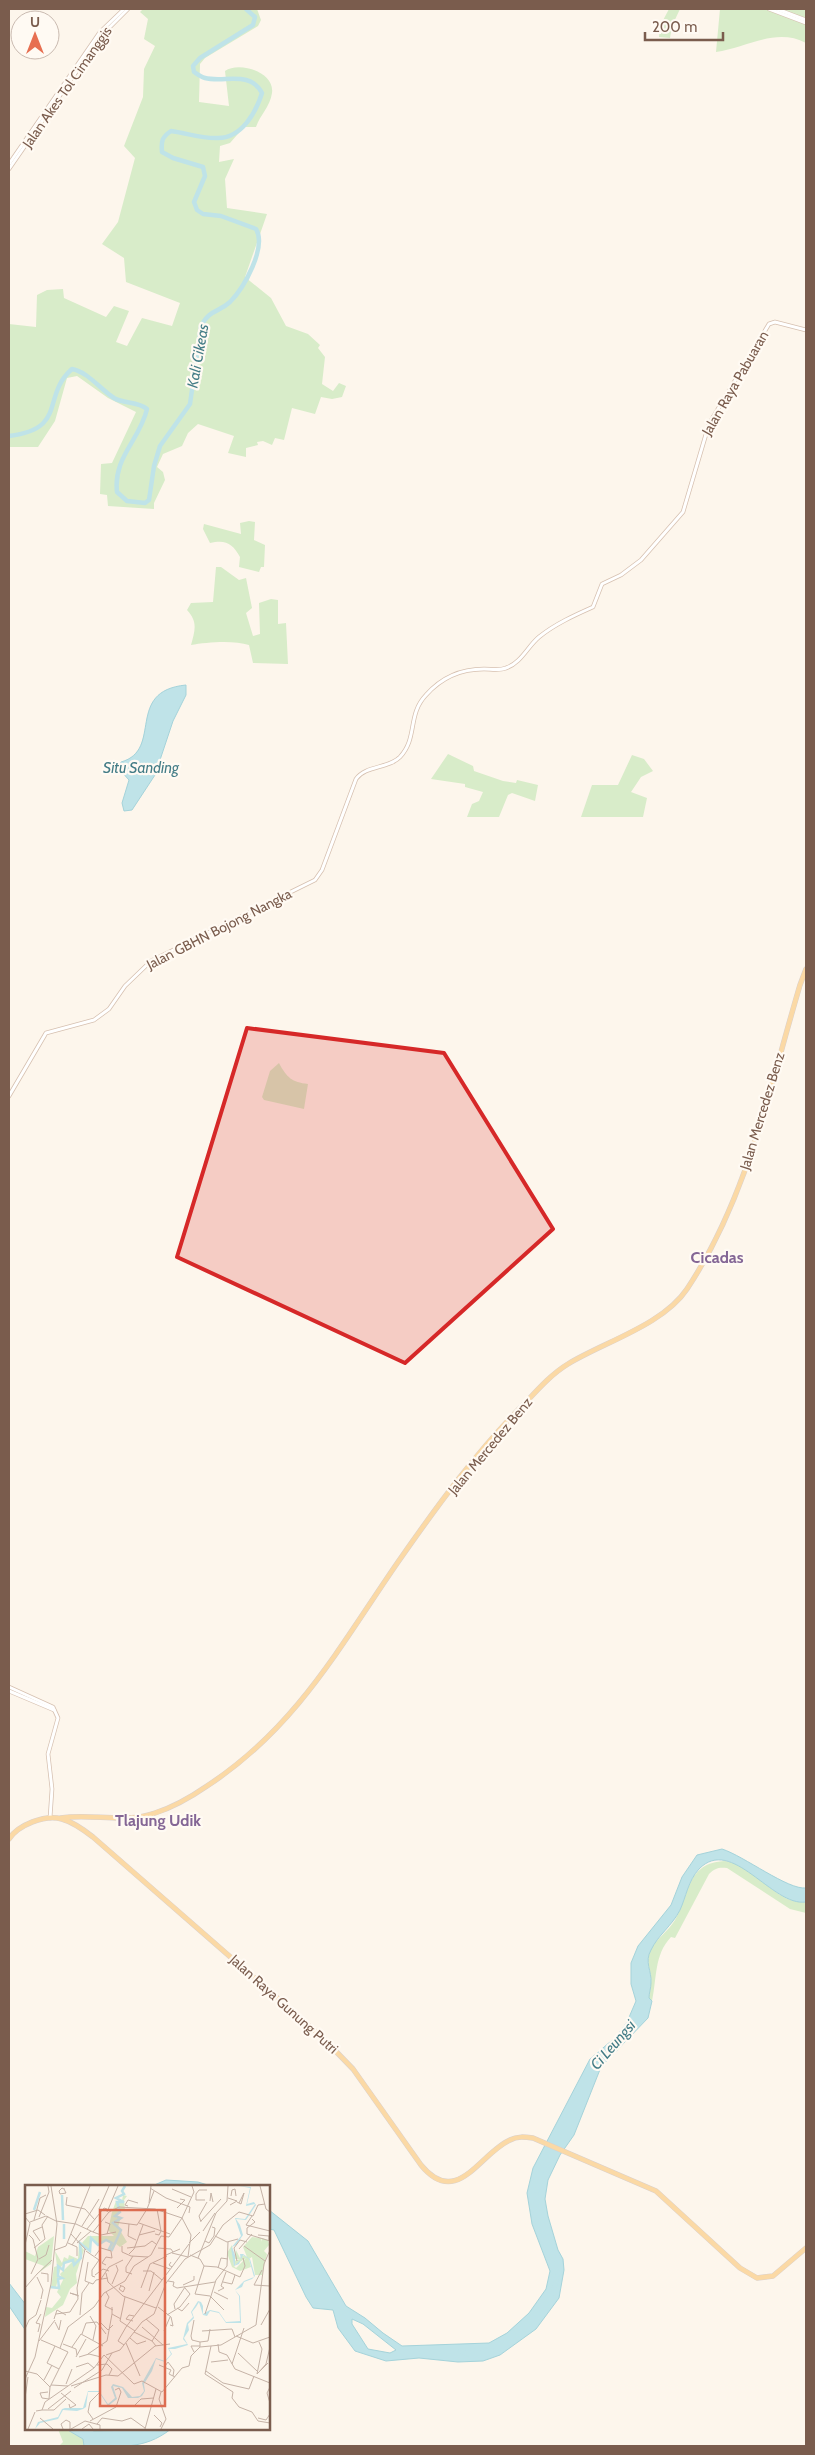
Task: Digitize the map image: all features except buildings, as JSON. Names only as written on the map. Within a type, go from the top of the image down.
[{"type":"main road","name":"Jalan Mercedez Benz","points":[[61,1818],[75,1816],[137,1818],[155,1813],[176,1805],[195,1794],[252,1754],[299,1704],[352,1635],[426,1523],[465,1472],[526,1402],[564,1367],[660,1316],[682,1297],[712,1248],[754,1148],[806,969]]},
{"type":"main road","points":[[9,1839],[22,1827],[61,1818]]},
{"type":"main road","name":"Jalan Raya Gunung Putri","points":[[61,1818],[96,1839],[312,2027],[353,2069],[420,2165],[430,2175],[444,2180],[459,2180],[469,2175],[510,2140],[526,2137],[538,2140],[656,2191],[740,2268],[757,2278],[773,2276],[806,2248]]},
{"type":"street","name":"Jalan Akes Tol Cimanggis","points":[[9,164],[100,32],[126,9]]},
{"type":"street","name":"Jalan Akes Tol Cimanggis","points":[[9,169],[101,36],[126,9]]},
{"type":"street","points":[[769,9],[806,21]]},
{"type":"street","points":[[777,9],[806,21]]},
{"type":"street","name":"Jalan Raya Pabuaran","points":[[358,776],[400,756],[409,743],[414,710],[432,689],[454,674],[477,670],[504,669],[512,665],[541,636],[593,607],[602,584],[621,575],[641,560],[683,512],[689,499],[695,466],[709,424],[769,324],[775,322],[806,330]]},
{"type":"street","name":"Jalan GBHN Bojong Nangka","points":[[9,1096],[46,1034],[94,1020],[110,1009],[125,986],[151,961],[316,880],[321,874],[348,798],[358,776]]},
{"type":"street","points":[[9,1687],[53,1707],[55,1710],[58,1721],[48,1754],[52,1790],[50,1819]]},
{"type":"street","points":[[9,1691],[55,1710]]},
{"type":"highlighted area","points":[[247,1028],[444,1053],[553,1229],[405,1363],[177,1257]]},
{"type":"green space","points":[[143,9],[257,9],[261,20],[258,26],[205,58],[200,64],[199,102],[229,106],[225,71],[231,68],[239,67],[255,70],[268,79],[272,93],[269,103],[256,127],[244,127],[230,143],[220,146],[219,162],[234,159],[225,179],[227,208],[267,214],[245,277],[271,298],[286,326],[308,334],[320,345],[318,348],[325,357],[322,384],[333,391],[339,383],[346,386],[342,397],[332,399],[321,397],[315,414],[292,408],[284,440],[275,438],[272,445],[263,441],[257,442],[258,445],[246,448],[246,457],[228,453],[234,436],[198,424],[188,433],[182,446],[163,454],[157,467],[163,472],[165,480],[154,503],[154,509],[108,506],[107,495],[100,494],[101,464],[112,463],[136,412],[108,398],[77,376],[67,378],[55,421],[38,447],[9,447],[9,324],[36,327],[37,295],[47,290],[63,289],[64,298],[106,317],[114,306],[129,311],[116,342],[127,346],[142,318],[172,326],[180,303],[126,282],[124,258],[102,244],[118,222],[135,158],[124,146],[143,97],[144,69],[155,46],[144,39],[148,19],[140,12]]},
{"type":"green space","points":[[669,9],[680,9],[672,26],[670,38],[659,37],[660,26]]},
{"type":"green space","points":[[720,9],[806,9],[806,43],[784,37],[772,38],[716,52]]},
{"type":"green space","points":[[255,522],[254,540],[265,545],[264,567],[261,567],[259,572],[239,567],[240,557],[235,549],[225,542],[210,543],[203,529],[204,524],[241,534],[240,523]]},
{"type":"green space","points":[[216,567],[221,567],[239,580],[246,578],[252,608],[246,613],[253,636],[260,634],[259,603],[271,599],[278,600],[278,624],[286,623],[288,664],[253,663],[249,645],[243,643],[220,642],[191,645],[195,626],[193,618],[187,610],[191,603],[213,602]]},
{"type":"green space","points":[[448,754],[473,766],[474,771],[503,781],[516,783],[517,780],[538,785],[535,801],[512,793],[508,795],[499,817],[467,817],[472,804],[479,801],[483,792],[465,787],[465,784],[431,779]]},
{"type":"green space","points":[[632,755],[644,759],[653,771],[641,777],[631,792],[647,798],[643,817],[581,817],[592,785],[618,785]]},
{"type":"green space","points":[[279,1063],[290,1078],[308,1084],[304,1109],[264,1100],[262,1097],[270,1071]]},
{"type":"green space","points":[[725,1861],[736,1864],[746,1870],[786,1898],[796,1902],[806,1902],[806,1913],[790,1909],[727,1868],[715,1869],[709,1874],[675,1938],[671,1937],[662,1951],[657,1967],[652,2001],[649,1998],[651,1979],[648,1961],[651,1948],[675,1920],[696,1873],[712,1863]]},
{"type":"green space","points":[[58,2430],[68,2430],[83,2439],[84,2446],[59,2446],[63,2442]]},
{"type":"water","name":"Situ Sanding","points":[[186,685],[186,695],[173,721],[155,775],[132,810],[124,811],[122,803],[129,780],[119,769],[121,762],[134,755],[141,746],[146,721],[156,698],[167,690]]},
{"type":"water","points":[[722,1849],[788,1884],[806,1888],[806,1902],[793,1901],[738,1866],[725,1861],[712,1861],[699,1869],[695,1874],[677,1916],[657,1940],[649,1954],[648,1963],[651,1983],[649,1998],[652,2001],[648,2018],[601,2067],[574,2135],[560,2155],[548,2180],[545,2199],[548,2216],[558,2250],[563,2259],[564,2270],[559,2298],[536,2329],[500,2355],[483,2361],[458,2362],[419,2358],[386,2361],[355,2351],[338,2328],[333,2310],[313,2308],[306,2297],[274,2230],[270,2229],[270,2211],[308,2241],[346,2306],[402,2346],[489,2343],[507,2333],[529,2313],[546,2289],[550,2271],[532,2224],[527,2193],[533,2168],[590,2059],[617,2036],[627,2022],[636,2001],[631,1984],[631,1963],[638,1946],[671,1905],[682,1877],[697,1855]],"holes":[[[352,2319],[363,2324],[396,2350],[390,2353],[368,2349],[352,2324]]]},
{"type":"water","points":[[166,2180],[198,2182],[208,2185],[154,2185]]},
{"type":"water","points":[[9,2283],[25,2304],[25,2330],[9,2306]]},
{"type":"water","points":[[68,2430],[170,2430],[150,2441],[129,2446],[84,2446],[83,2439]]},
{"type":"waterway","name":"Kali Cikeas","points":[[9,436],[27,432],[39,426],[47,419],[63,379],[72,369],[78,371],[89,377],[114,398],[143,406],[147,409],[144,420],[119,469],[117,492],[127,501],[145,503],[149,500],[154,466],[160,446],[190,404],[201,326],[211,314],[236,296],[252,267],[259,246],[259,237],[256,229],[221,216],[203,214],[197,210],[194,202],[205,176],[203,167],[173,158],[162,152],[164,137],[171,131],[206,138],[227,137],[241,129],[252,116],[262,93],[257,86],[244,79],[204,78],[194,72],[193,66],[200,58],[253,25],[255,17],[246,9]]},
{"type":"waterway","name":"Ci Leungsi","points":[[537,2191],[543,2175]]},
{"type":"waterway","name":"Ci Leungsi","points":[[553,2293],[557,2276]]},
{"type":"waterway","points":[[461,2351],[468,2354],[476,2354],[491,2349]]},
{"type":"waterway","points":[[460,2351],[487,2350]]},
{"type":"district","name":"Cicadas","points":[[717,1257]]},
{"type":"district","name":"Tlajung Udik","points":[[158,1820]]}]
